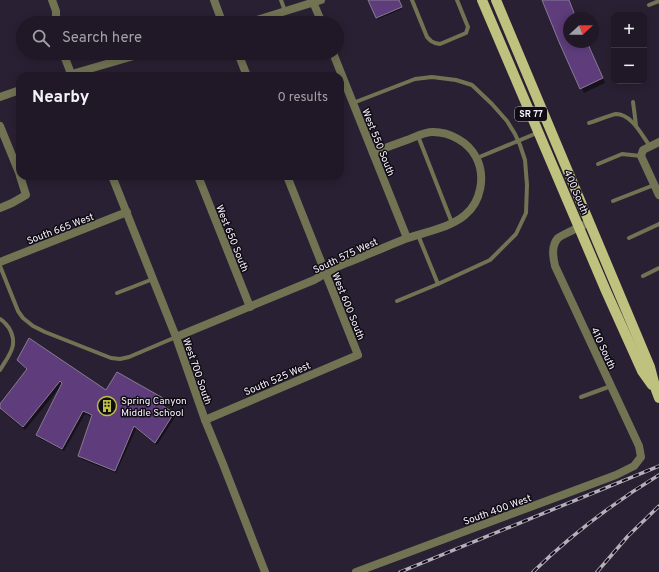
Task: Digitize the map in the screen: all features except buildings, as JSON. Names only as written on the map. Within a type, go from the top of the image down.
[{"type":"main road","name":"400 South","points":[[482,0],[606,291],[642,371],[657,394]]},
{"type":"main road","name":"400 South","points":[[496,0],[650,367],[657,394]]},
{"type":"street","points":[[52,0],[56,11],[56,16]]},
{"type":"street","points":[[214,0],[220,16]]},
{"type":"street","points":[[270,16],[317,1],[320,16]]},
{"type":"street","points":[[65,60],[69,72]]},
{"type":"street","points":[[80,72],[120,60]]},
{"type":"street","points":[[241,60],[246,72]]},
{"type":"street","name":"West 550 South","points":[[336,60],[341,72]]},
{"type":"street","name":"West 550 South","points":[[344,80],[407,238]]},
{"type":"street","points":[[0,97],[16,91]]},
{"type":"street","points":[[0,126],[16,166]]},
{"type":"street","points":[[373,153],[418,136],[434,132],[451,135],[466,145],[477,158]]},
{"type":"street","points":[[659,142],[645,151],[654,185],[659,195]]},
{"type":"street","name":"South 575 West","points":[[176,337],[314,280],[334,269],[407,238],[453,223],[463,217],[472,208],[478,195],[481,175],[477,158]]},
{"type":"street","points":[[0,208],[26,195],[21,180]]},
{"type":"street","name":"West 700 South","points":[[114,180],[176,337],[205,420],[265,572]]},
{"type":"street","name":"West 650 South","points":[[200,180],[250,307]]},
{"type":"street","name":"West 600 South","points":[[289,180],[358,355]]},
{"type":"street","name":"South 665 West","points":[[0,262],[127,212]]},
{"type":"street","points":[[580,227],[590,222]]},
{"type":"street","name":"410 South","points":[[580,227],[558,237],[554,247],[553,258],[555,266],[639,446],[641,457]]},
{"type":"street","name":"South 525 West","points":[[205,420],[358,355]]},
{"type":"street","name":"South 400 West","points":[[356,572],[616,475],[634,466],[641,457]]},
{"type":"lane","points":[[281,0],[286,11]]},
{"type":"lane","points":[[412,0],[427,37],[435,43],[440,44],[466,33],[467,31],[468,27],[457,0]]},
{"type":"lane","points":[[649,5],[657,1]]},
{"type":"lane","points":[[353,103],[415,79],[432,77],[456,80],[472,85],[507,121],[518,140],[525,160],[527,185],[526,213],[516,234],[490,260],[397,301]]},
{"type":"lane","points":[[598,164],[622,154],[645,151],[636,126],[633,102]]},
{"type":"lane","points":[[589,123],[616,114],[633,122],[636,126]]},
{"type":"lane","points":[[477,158],[539,132]]},
{"type":"lane","points":[[418,136],[453,223]]},
{"type":"lane","points":[[612,201],[654,185]]},
{"type":"lane","points":[[629,238],[659,224]]},
{"type":"lane","points":[[418,235],[438,284]]},
{"type":"lane","points":[[0,266],[18,311],[32,326],[44,332],[111,358],[120,359],[141,353],[176,337]]},
{"type":"lane","points":[[642,276],[659,268]]},
{"type":"lane","points":[[117,293],[153,278]]},
{"type":"lane","points":[[0,319],[8,326],[12,333],[13,340],[11,352],[0,370]]},
{"type":"lane","points":[[581,397],[611,386]]},
{"type":"railway","points":[[400,572],[659,466]]},
{"type":"railway","points":[[533,572],[562,545],[593,520],[659,475]]},
{"type":"railway","points":[[597,572],[628,536],[659,506]]},
{"type":"place","name":"Spring Canyon Middle School","points":[[107,406]]}]
